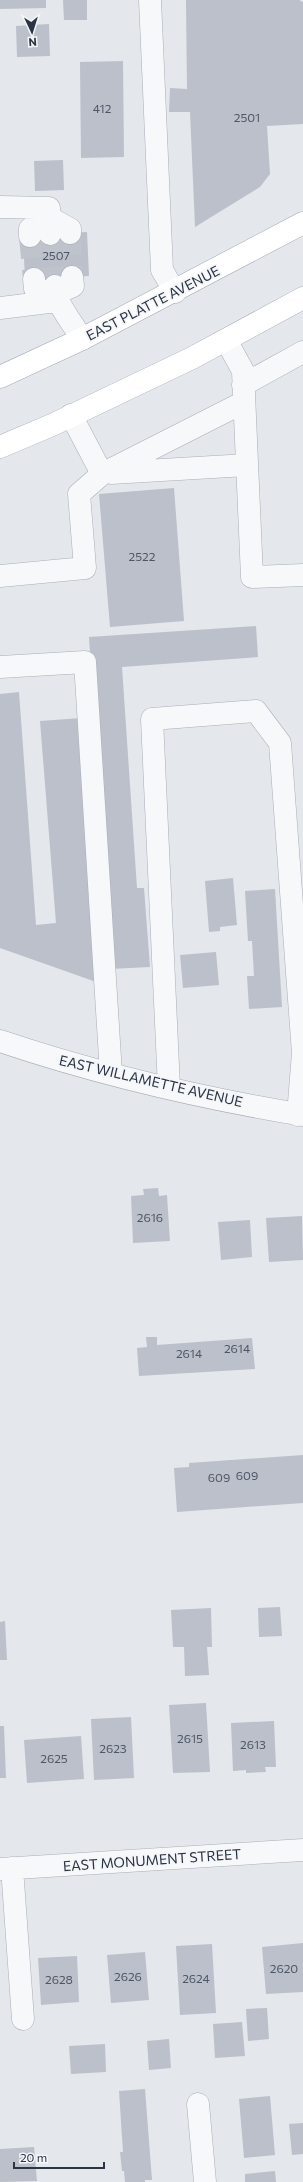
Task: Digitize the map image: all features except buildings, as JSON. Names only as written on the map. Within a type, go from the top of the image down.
[{"type":"main road","name":"EAST PLATTE AVENUE","points":[[0,377],[82,339],[175,292],[303,223]]},
{"type":"main road","points":[[0,447],[71,416],[226,340],[303,298]]},
{"type":"street","points":[[150,0],[162,270],[175,292]]},
{"type":"street","points":[[0,207],[49,208],[50,230]]},
{"type":"street","points":[[0,308],[55,286],[82,339]]},
{"type":"street","points":[[226,340],[243,372],[252,577],[303,575]]},
{"type":"street","points":[[0,576],[85,568],[80,494],[102,474],[244,394],[303,352]]},
{"type":"street","points":[[71,416],[102,474]]},
{"type":"street","points":[[102,474],[247,465]]},
{"type":"street","points":[[0,667],[85,662],[111,1074]]},
{"type":"street","points":[[169,1088],[152,719],[256,711],[280,743],[303,1053],[301,1115]]},
{"type":"street","name":"EAST WILLAMETTE AVENUE","points":[[0,1041],[111,1074],[169,1088],[301,1115]]},
{"type":"street","name":"EAST MONUMENT STREET","points":[[6,1869],[303,1850]]},
{"type":"street","points":[[6,1869],[23,2019]]},
{"type":"street","points":[[198,2104],[205,2182]]},
{"type":"tunnel","points":[[70,233],[72,277]]},
{"type":"tunnel","points":[[50,234],[54,278]]},
{"type":"tunnel","points":[[30,236],[34,279]]}]
